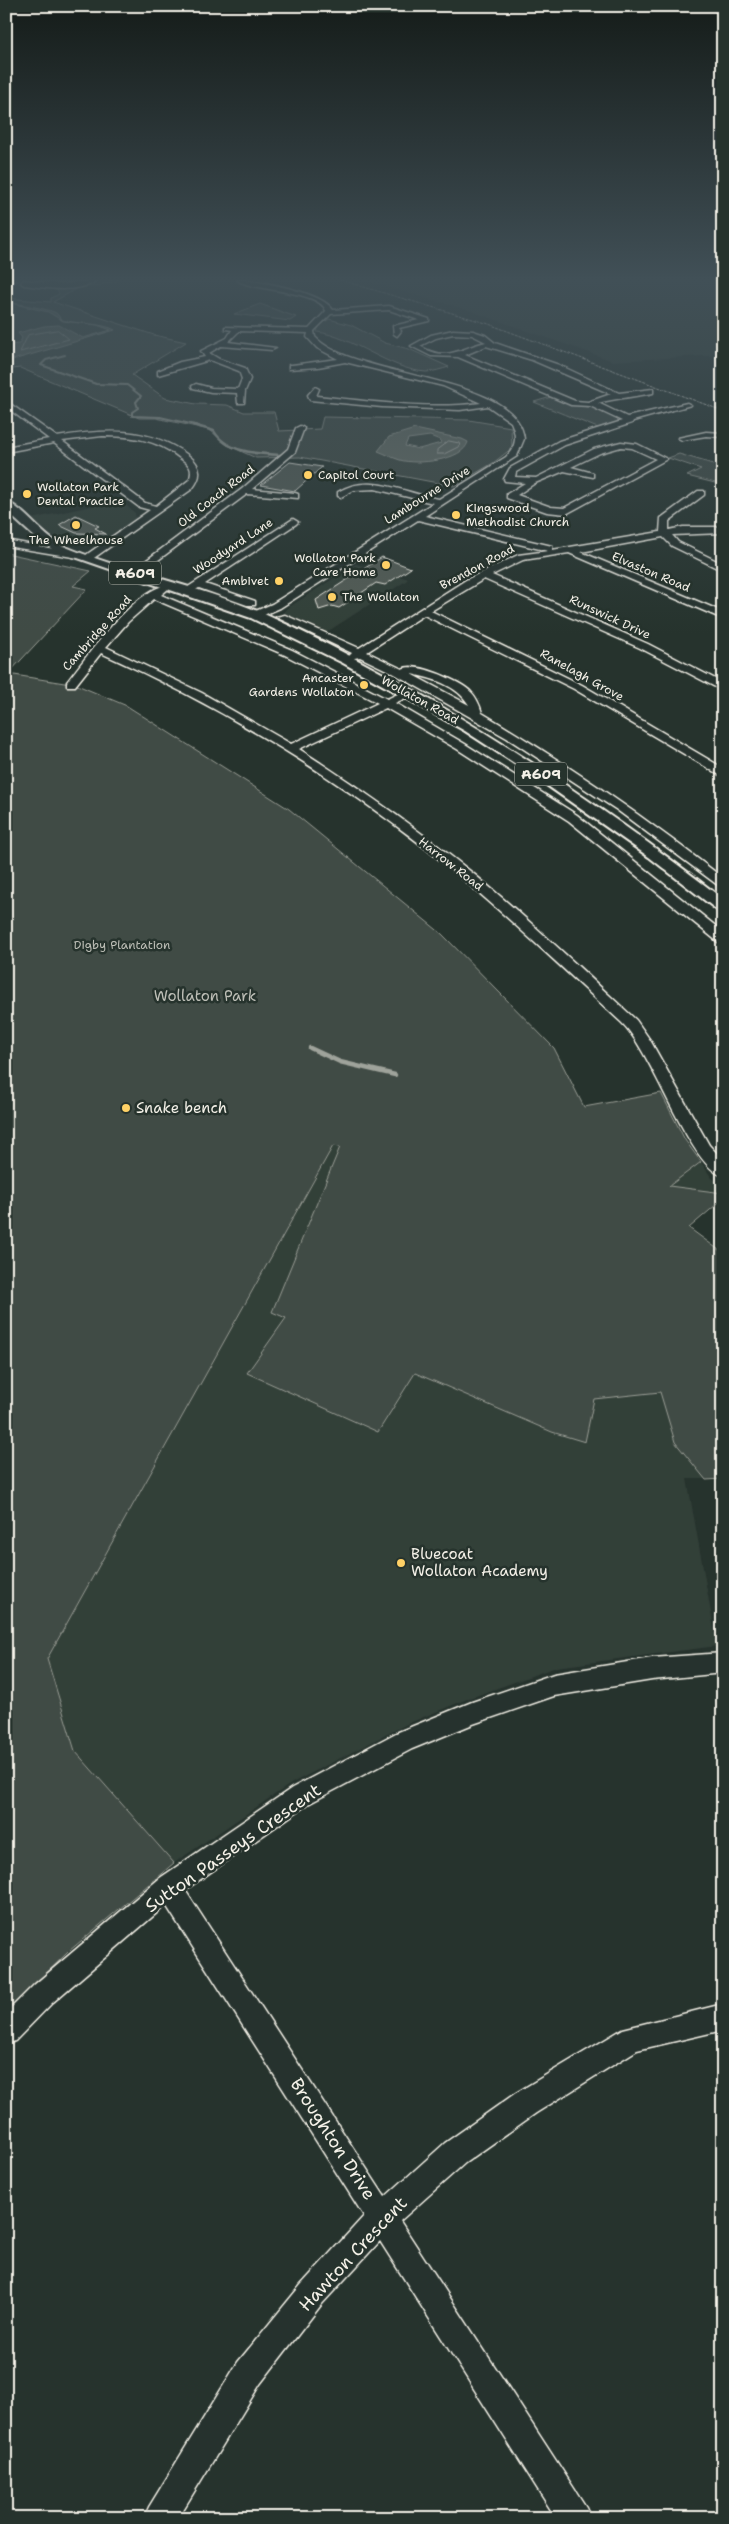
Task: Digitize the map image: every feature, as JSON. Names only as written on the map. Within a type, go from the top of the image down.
[{"type":"main road","name":"A609","points":[[6,505],[35,531]]},
{"type":"main road","name":"Wollaton Road","points":[[35,531],[48,542],[85,558],[170,585],[192,587],[253,609],[354,656],[408,694],[470,728],[596,811],[723,907]]},
{"type":"street","points":[[310,398],[341,403],[382,405],[468,408],[488,404]]},
{"type":"street","points":[[382,405],[383,398]]},
{"type":"street","name":"Lambourne Drive","points":[[253,609],[276,606],[510,458],[519,448],[515,421],[501,410],[474,398]]},
{"type":"street","points":[[561,398],[571,402],[591,403],[608,398]]},
{"type":"street","points":[[6,403],[54,441],[142,505],[149,509],[158,510]]},
{"type":"street","points":[[591,403],[628,419]]},
{"type":"street","points":[[511,479],[510,474],[512,470],[555,446],[628,419],[687,405]]},
{"type":"street","name":"Old Coach Road","points":[[135,573],[245,491],[292,450],[300,428]]},
{"type":"street","points":[[6,450],[54,441],[112,434],[141,436],[166,442],[181,452],[193,464],[197,473],[195,481],[158,510],[85,558]]},
{"type":"street","points":[[682,438],[706,434],[723,435]]},
{"type":"street","points":[[621,444],[634,446],[663,459],[621,483],[563,512],[550,510],[510,496],[532,482],[598,451],[621,444]]},
{"type":"street","points":[[563,468],[590,475]]},
{"type":"street","points":[[480,477],[532,482]]},
{"type":"street","points":[[341,494],[363,482],[440,502]]},
{"type":"street","points":[[245,491],[289,496]]},
{"type":"street","points":[[702,493],[664,520],[665,533],[675,544],[723,568]]},
{"type":"street","name":"Elvaston Road","points":[[416,517],[565,550],[723,616]]},
{"type":"street","name":"Woodyard Lane","points":[[192,587],[293,522]]},
{"type":"street","name":"Brendon Road","points":[[354,656],[423,610],[484,574],[521,557],[665,533],[699,529],[723,530]]},
{"type":"street","points":[[9,542],[28,538],[35,531]]},
{"type":"street","name":"Wollaton Road","points":[[9,542],[34,549],[85,558]]},
{"type":"street","name":"Wollaton Road","points":[[9,542],[48,542]]},
{"type":"street","points":[[34,549],[47,546],[48,542]]},
{"type":"street","name":"Runswick Drive","points":[[484,574],[644,646],[723,688]]},
{"type":"street","name":"Cambridge Road","points":[[71,684],[99,648],[153,595],[170,585]]},
{"type":"street","name":"Wollaton Road","points":[[153,595],[266,640],[387,704],[477,756],[569,816],[611,847],[723,939]]},
{"type":"street","name":"Ranelagh Grove","points":[[423,610],[578,688],[723,773]]},
{"type":"street","name":"Wollaton Road","points":[[282,616],[354,656],[391,668],[477,715],[632,816],[723,885]]},
{"type":"street","name":"Harrow Road","points":[[99,648],[180,685],[289,749],[389,816],[469,878],[540,938],[631,1023],[644,1040],[703,1148],[723,1170]]},
{"type":"street","points":[[289,749],[408,694]]},
{"type":"street","name":"Sutton Passeys Crescent","points":[[6,2032],[43,1994],[169,1888],[300,1796],[404,1741],[472,1713],[554,1685],[652,1669],[723,1663]]},
{"type":"street","name":"Broughton Drive","points":[[169,1888],[383,2217],[575,2518]]},
{"type":"street","name":"Hawton Crescent","points":[[160,2518],[249,2373],[311,2295],[383,2217],[455,2153],[526,2103],[632,2038],[723,2018]]},
{"type":"shaded area","points":[[120,500],[135,513],[136,519],[111,537],[98,540],[76,540],[52,536],[31,519]]},
{"type":"shaded area","points":[[356,564],[409,579],[327,632],[284,613],[286,609]]},
{"type":"shaded area","name":"Bluecoat Wollaton Academy","points":[[333,1146],[668,1186],[701,1162],[711,1177],[723,1187],[723,1199],[689,1228],[723,1253],[723,1479],[687,1479],[717,1646],[556,1667],[467,1699],[407,1724],[292,1783],[174,1863],[75,1751],[47,1659]]},
{"type":"green space","points":[[91,398],[165,398],[196,404],[227,405],[244,412],[274,412],[279,431],[320,429],[323,417],[469,420],[511,427],[512,448],[493,463],[454,486],[300,457],[256,458],[227,445],[210,430],[156,418],[139,418]]},
{"type":"green space","points":[[553,398],[568,404],[598,408],[621,418],[623,422],[600,429],[534,402]]},
{"type":"green space","points":[[679,454],[723,467],[723,485],[687,476],[701,469],[668,458]]},
{"type":"green space","name":"Wollaton Park","points":[[6,553],[91,571],[73,586],[87,589],[8,674],[77,685],[127,706],[289,809],[442,934],[554,1048],[584,1107],[661,1093],[685,1140],[701,1162],[669,1186],[723,1193],[723,1199],[689,1228],[723,1253],[723,1479],[706,1480],[675,1442],[660,1392],[594,1399],[585,1442],[552,1432],[415,1373],[378,1432],[247,1373],[286,1318],[272,1312],[340,1147],[333,1146],[47,1659],[75,1751],[174,1863],[69,1951],[6,2013]]},
{"type":"water","points":[[415,429],[468,442],[458,454],[438,460],[417,462],[397,459],[378,451],[389,437]],"holes":[[[430,436],[440,440],[441,443],[419,449],[405,446],[408,439]]]},
{"type":"building","points":[[290,462],[322,467],[295,491],[261,485]]},
{"type":"building","name":"The Wheelhouse","points":[[76,515],[99,526],[95,528],[106,534],[76,533],[59,525]]},
{"type":"building","points":[[382,557],[411,568],[385,585],[376,583],[339,608],[332,606],[319,610],[316,600]]},
{"type":"waterway","points":[[140,398],[136,402],[138,408],[132,412],[132,416],[160,417],[199,426]]},
{"type":"waterway","points":[[193,425],[214,431],[219,438],[234,448],[253,453],[280,455]]},
{"type":"waterway","points":[[310,1048],[340,1062],[395,1075]]},
{"type":"railway","points":[[687,398],[723,411]]},
{"type":"place","name":"Capitol Court","points":[[308,475]]},
{"type":"place","name":"Wollaton Park Dental Practice","points":[[27,494]]},
{"type":"place","name":"Kingswood Methodist Church","points":[[456,515]]},
{"type":"place","name":"The Wheelhouse","points":[[76,525]]},
{"type":"place","name":"Wollaton Park Care Home","points":[[386,565]]},
{"type":"place","name":"Ambivet","points":[[279,581]]},
{"type":"place","name":"The Wollaton","points":[[332,597]]},
{"type":"place","name":"Ancaster Gardens Wollaton","points":[[364,685]]},
{"type":"place","name":"Snake bench","points":[[126,1108]]},
{"type":"place","name":"Bluecoat Wollaton Academy","points":[[401,1563]]},
{"type":"park label","name":"Digby Plantation","points":[[122,945]]}]
